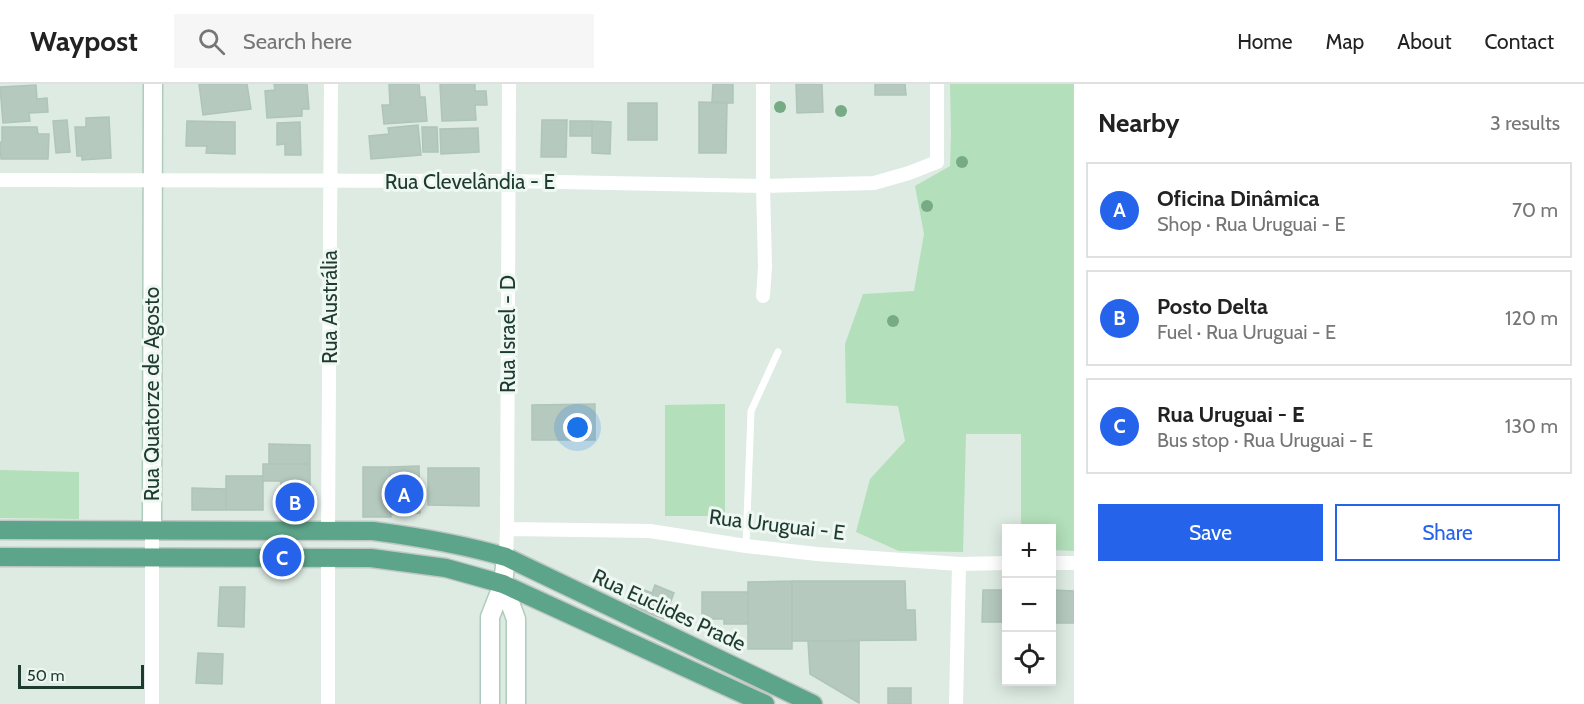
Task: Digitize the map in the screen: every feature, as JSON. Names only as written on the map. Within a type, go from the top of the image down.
[{"type":"main road","points":[[0,530],[373,531],[416,536],[467,546],[506,557]]},
{"type":"main road","points":[[0,556],[370,558],[453,569],[503,584],[761,703]]},
{"type":"main road","name":"Rua Euclides Prade","points":[[506,557],[813,704]]},
{"type":"street","name":"Rua Quatorze de Agosto","points":[[152,704],[153,84]]},
{"type":"street","name":"Rua Austrália","points":[[328,530],[332,84]]},
{"type":"street","name":"Rua Israel - D","points":[[490,704],[490,617],[503,584],[507,529],[508,84]]},
{"type":"street","points":[[763,84],[765,267],[763,296]]},
{"type":"street","name":"Rua Clevelândia - E","points":[[0,180],[508,181],[763,186],[874,183],[909,174],[937,162],[937,84]]},
{"type":"street","name":"Rua Uruguai - E","points":[[507,529],[650,531],[817,554],[959,564],[1002,563]]},
{"type":"street","points":[[328,558],[328,704]]},
{"type":"street","points":[[1056,563],[1074,563]]},
{"type":"street","points":[[956,704],[959,564]]},
{"type":"street","name":"Rua Israel - D","points":[[503,584],[516,619],[516,704]]},
{"type":"street","points":[[761,703],[766,681]]},
{"type":"lane","points":[[746,546],[751,411],[778,352]]},
{"type":"green space","points":[[950,84],[1074,84],[1074,551],[1056,550],[1056,524],[1021,524],[1021,434],[966,434],[963,552],[899,551],[856,532],[870,479],[905,441],[898,406],[846,403],[845,344],[863,294],[914,291],[924,234],[915,186],[950,166]]},
{"type":"green space","points":[[725,404],[725,516],[665,516],[665,405]]},
{"type":"green space","points":[[0,470],[79,472],[79,519],[0,518]]},
{"type":"building","points":[[199,84],[247,84],[251,109],[203,115]]},
{"type":"building","points":[[274,84],[307,84],[309,109],[302,109],[302,116],[267,118],[265,91],[275,90]]},
{"type":"building","points":[[389,84],[419,84],[420,97],[425,97],[427,121],[384,124],[382,105],[390,105]]},
{"type":"building","points":[[440,84],[475,84],[475,91],[486,91],[487,105],[475,105],[476,120],[442,121]]},
{"type":"building","points":[[713,84],[733,84],[733,103],[712,102]]},
{"type":"building","points":[[796,84],[822,84],[823,112],[797,113]]},
{"type":"building","points":[[875,84],[905,84],[906,95],[875,95]]},
{"type":"building","points":[[36,85],[37,99],[47,98],[48,112],[29,113],[30,121],[3,123],[0,87]]},
{"type":"building","points":[[699,102],[727,103],[726,153],[699,153]]},
{"type":"building","points":[[628,103],[657,103],[657,140],[628,140]]},
{"type":"building","points":[[109,117],[111,158],[82,160],[82,156],[77,156],[75,127],[86,127],[86,118]]},
{"type":"building","points":[[67,120],[70,152],[56,153],[53,121]]},
{"type":"building","points":[[542,120],[567,120],[566,157],[541,157]]},
{"type":"building","points":[[187,121],[235,122],[235,154],[206,153],[207,146],[186,146]]},
{"type":"building","points":[[570,121],[592,121],[592,136],[570,136]]},
{"type":"building","points":[[592,121],[611,122],[610,154],[592,153]]},
{"type":"building","points":[[300,122],[301,155],[285,155],[285,144],[277,145],[277,123]]},
{"type":"building","points":[[418,125],[421,155],[371,159],[369,136],[389,134],[388,128]]},
{"type":"building","points":[[2,127],[37,127],[38,134],[49,134],[48,159],[1,159]]},
{"type":"building","points":[[422,127],[437,127],[438,152],[423,152]]},
{"type":"building","points":[[478,128],[479,152],[441,154],[440,129]]},
{"type":"building","points":[[595,404],[595,440],[532,440],[532,405]]},
{"type":"building","points":[[269,444],[310,445],[310,464],[269,464]]},
{"type":"building","points":[[263,464],[310,464],[310,518],[281,518],[281,481],[263,481]]},
{"type":"building","points":[[419,466],[420,513],[391,514],[390,467]]},
{"type":"building","points":[[363,467],[390,467],[391,517],[363,517]]},
{"type":"building","points":[[428,468],[479,468],[479,506],[428,505]]},
{"type":"building","points":[[226,476],[263,476],[263,510],[226,510]]},
{"type":"building","points":[[192,488],[226,489],[226,510],[192,510]]},
{"type":"building","points":[[792,581],[905,581],[906,610],[915,610],[916,640],[792,641]]},
{"type":"building","points":[[792,581],[792,649],[748,649],[748,582]]},
{"type":"building","points":[[655,585],[674,593],[664,619],[630,606],[637,587],[652,593]]},
{"type":"building","points":[[220,587],[245,587],[244,627],[218,626]]},
{"type":"building","points":[[983,590],[1002,590],[1002,622],[982,622]]},
{"type":"building","points":[[1056,590],[1074,591],[1074,623],[1056,623]]},
{"type":"building","points":[[702,592],[748,592],[748,624],[724,624],[724,619],[702,619]]},
{"type":"building","points":[[808,641],[859,641],[859,703],[810,674]]},
{"type":"building","points":[[198,653],[223,654],[222,684],[196,683]]},
{"type":"building","points":[[888,688],[911,688],[911,704],[888,704]]},
{"type":"place","name":"Oficina Dinâmica","points":[[404,494]]},
{"type":"place","name":"Posto Delta","points":[[295,502]]},
{"type":"place","name":"Rua Uruguai - E","points":[[282,557]]}]
